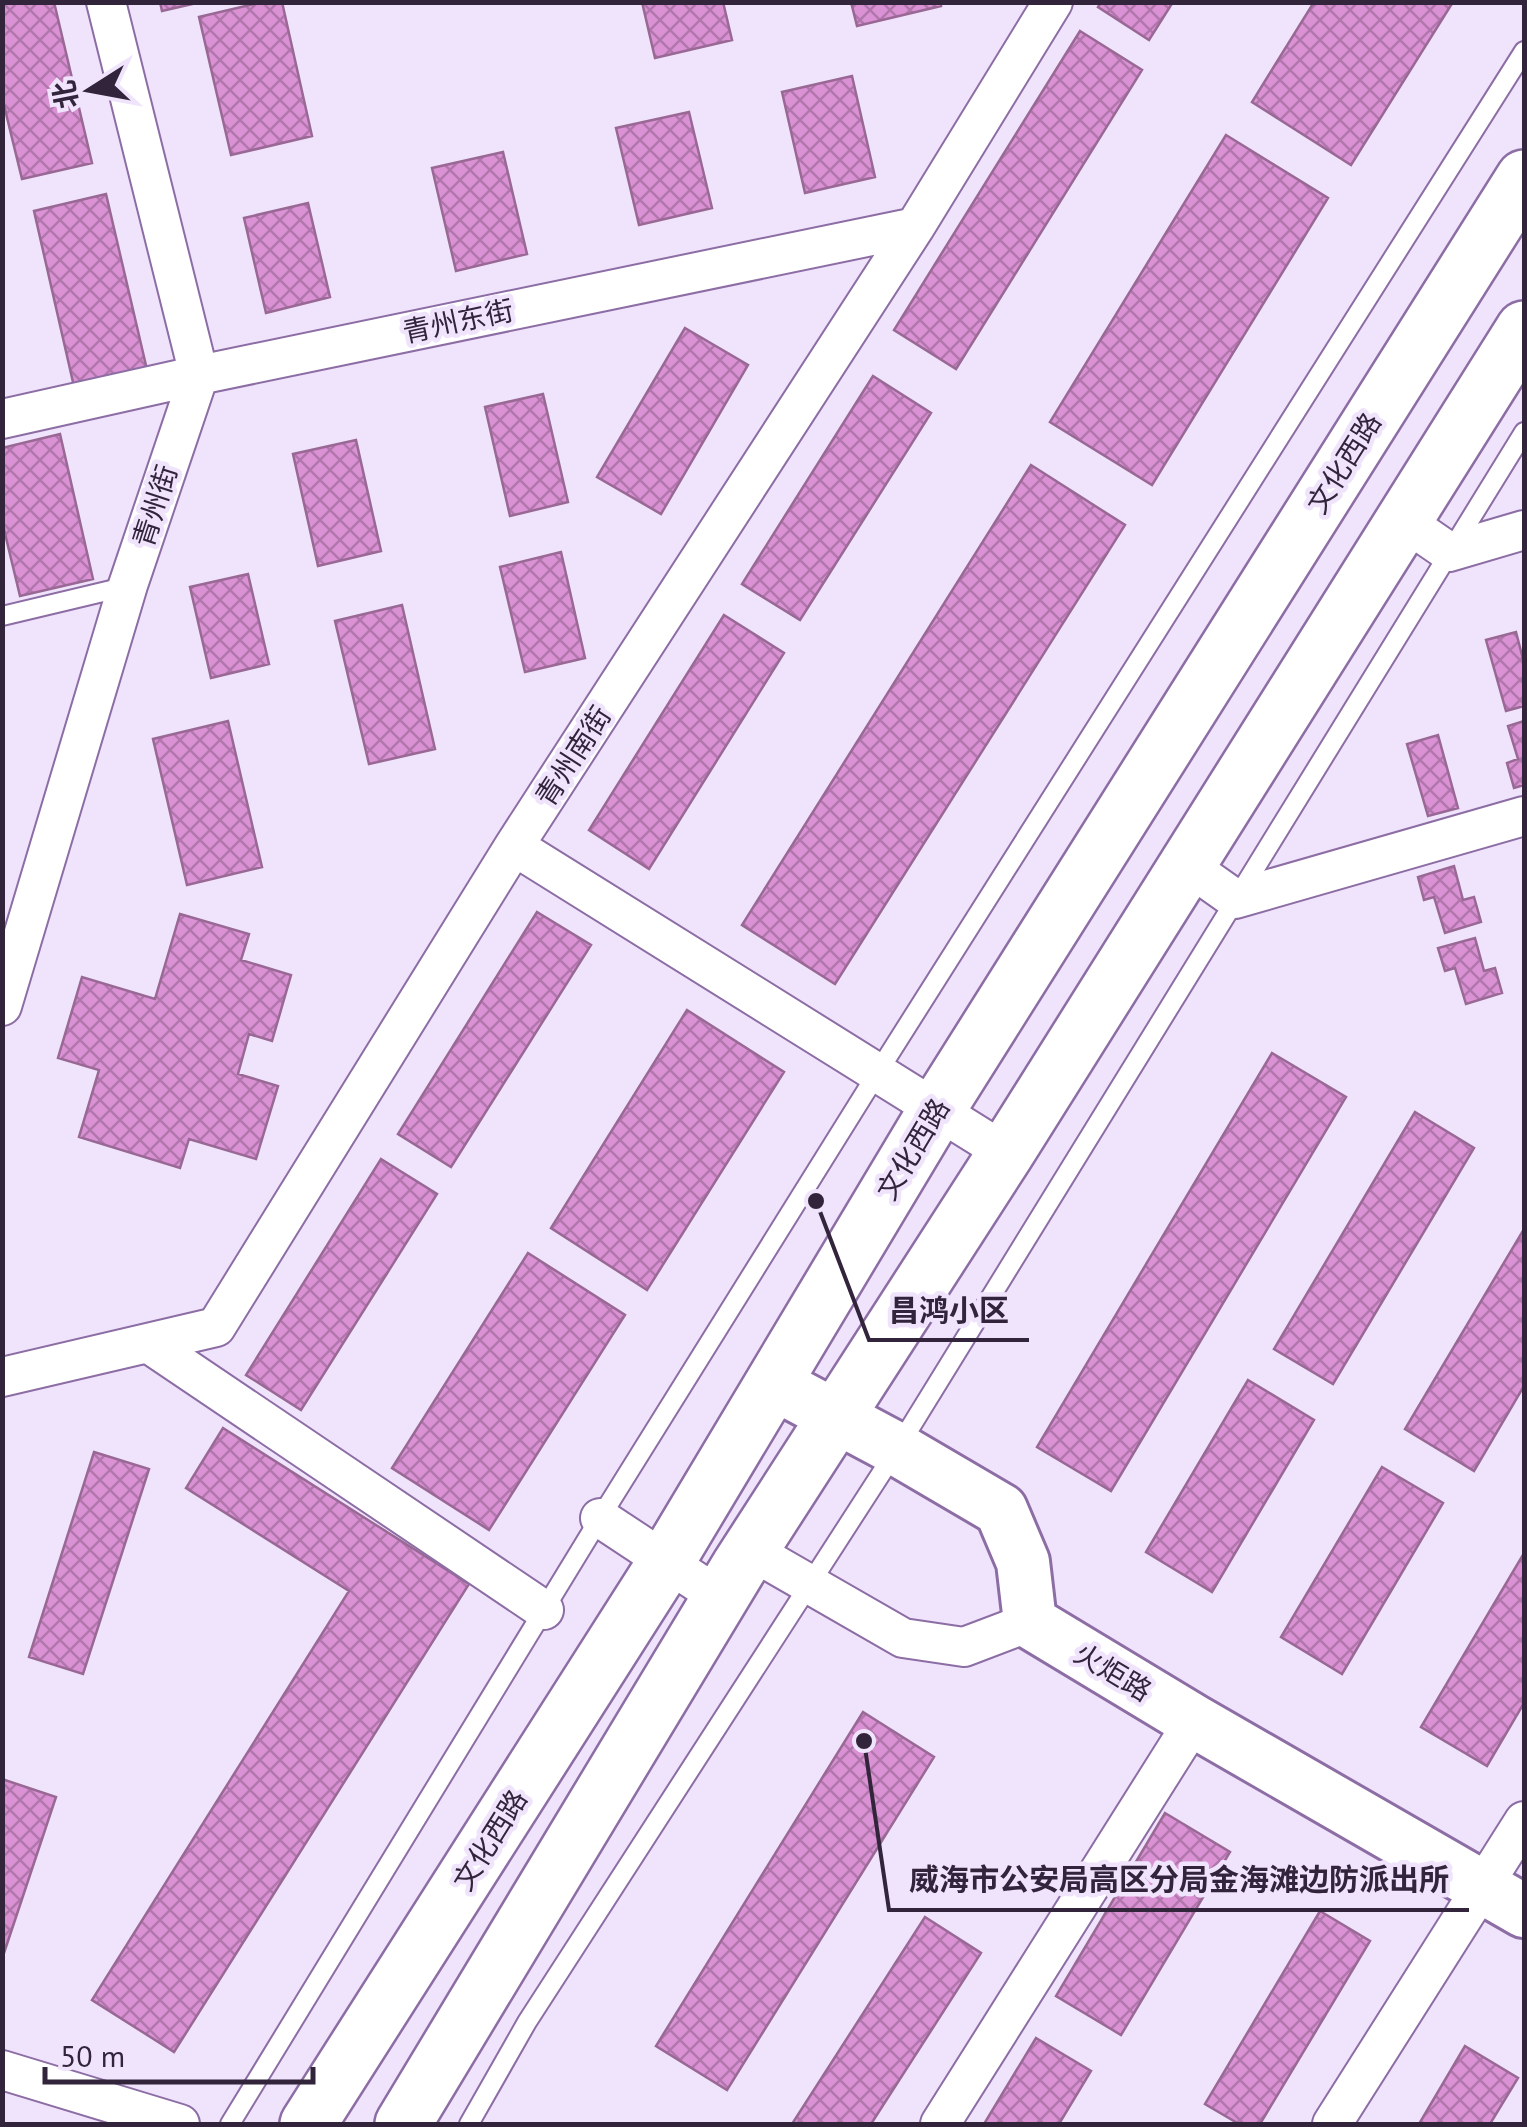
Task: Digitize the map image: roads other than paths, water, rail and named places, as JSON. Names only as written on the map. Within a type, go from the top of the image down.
[{"type":"main road","name":"文化西路","points":[[308,2124],[666,1562],[936,1111],[1524,178]]},
{"type":"main road","points":[[403,2124],[750,1550],[1006,1153],[1524,330]]},
{"type":"main road","points":[[773,1383],[897,1448],[1001,1510],[1023,1562],[1030,1622]]},
{"type":"main road","name":"火炬路","points":[[1030,1622],[1194,1721],[1504,1898]]},
{"type":"street","points":[[106,2],[198,375]]},
{"type":"street","name":"青州南街","points":[[2,1377],[216,1327],[514,846],[915,227],[1052,2]]},
{"type":"street","name":"青州东街","points":[[2,420],[198,375],[915,227]]},
{"type":"street","name":"青州街","points":[[2,1006],[128,586],[198,375]]},
{"type":"street","points":[[1404,521],[1448,552],[1524,530]]},
{"type":"street","points":[[1188,865],[1234,899],[1524,816]]},
{"type":"street","points":[[514,846],[1006,1153]]},
{"type":"street","points":[[148,1343],[544,1610]]},
{"type":"street","points":[[600,1518],[721,1598]]},
{"type":"street","points":[[750,1550],[903,1638],[964,1647],[1030,1622]]},
{"type":"street","points":[[940,2124],[1194,1721]]},
{"type":"street","points":[[1332,2124],[1504,1898],[1524,1821]]},
{"type":"street","points":[[2,2070],[180,2124]]},
{"type":"lane","points":[[230,2124],[878,1072],[1524,51]]},
{"type":"lane","points":[[468,2124],[527,2022],[897,1448],[1524,432]]},
{"type":"lane","points":[[2,616],[128,586]]},
{"type":"place","name":"昌鸿小区","points":[[816,1201]]},
{"type":"place","name":"威海市公安局高区分局金海滩边防派出所","points":[[864,1741]]}]
